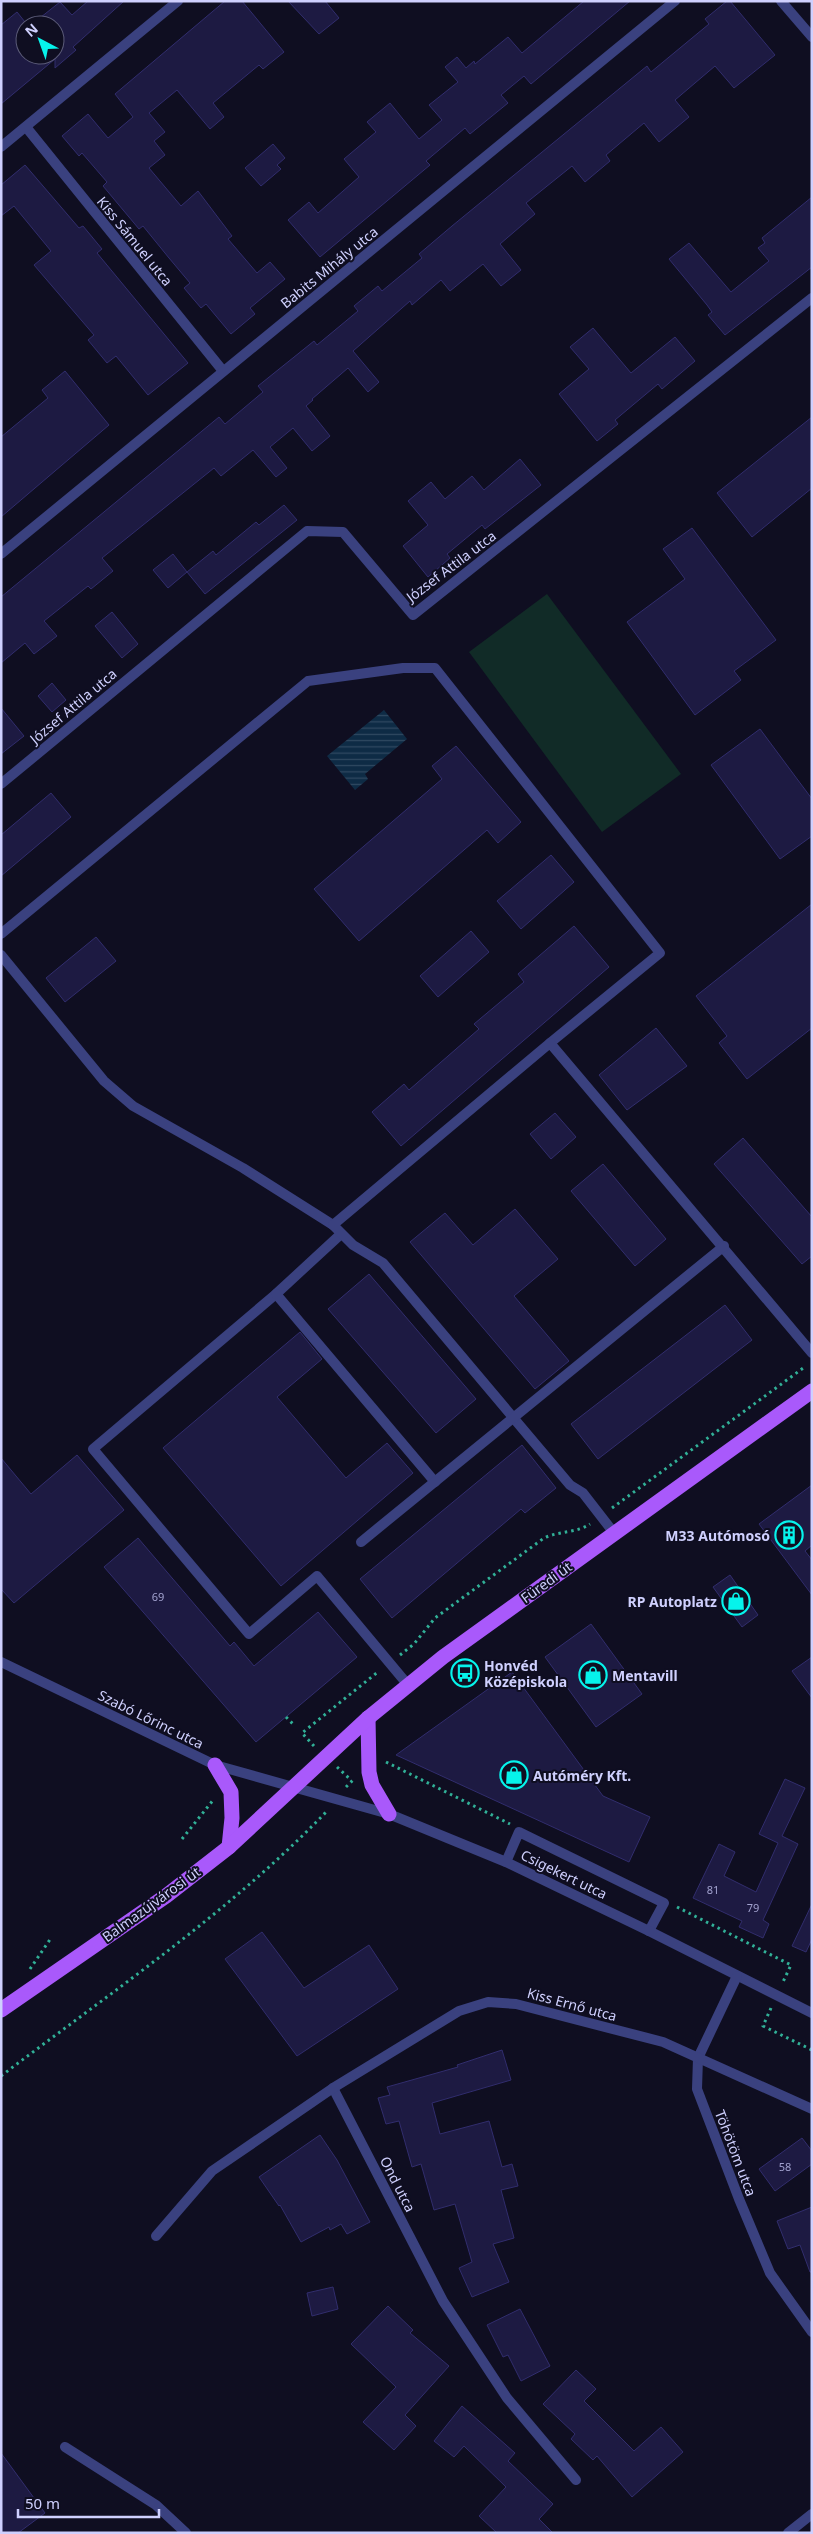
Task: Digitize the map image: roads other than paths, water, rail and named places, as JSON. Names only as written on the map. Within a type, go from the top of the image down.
[{"type":"main road","name":"Füredi út","points":[[292,1789],[368,1718],[443,1657],[812,1391]]},
{"type":"main road","points":[[368,1718],[369,1772],[372,1785],[389,1814]]},
{"type":"main road","points":[[215,1766],[231,1792],[232,1818],[229,1847]]},
{"type":"main road","name":"Balmazújvárosi út","points":[[1,2010],[166,1896],[229,1847],[292,1789]]},
{"type":"street","points":[[1,147],[178,1]]},
{"type":"street","name":"Babits Mihály utca","points":[[1,554],[675,1]]},
{"type":"street","points":[[781,1],[812,37]]},
{"type":"street","name":"Kiss Sámuel utca","points":[[26,127],[223,371]]},
{"type":"street","name":"József Attila utca","points":[[1,784],[307,531],[343,532],[413,615],[812,298]]},
{"type":"street","points":[[1,934],[308,681],[403,668],[435,668],[660,953],[333,1225]]},
{"type":"street","points":[[1,955],[104,1081],[133,1106],[243,1168],[333,1225],[353,1246],[383,1263],[570,1485],[582,1493],[614,1533]]},
{"type":"street","points":[[550,1043],[724,1246],[812,1353]]},
{"type":"street","points":[[341,1234],[276,1294],[93,1449],[249,1634],[317,1576],[408,1686]]},
{"type":"street","points":[[360,1542],[724,1246]]},
{"type":"street","points":[[276,1294],[435,1482]]},
{"type":"street","name":"Szabó Lőrinc utca","points":[[1,1662],[215,1766],[292,1789]]},
{"type":"street","name":"Csigekert utca","points":[[292,1789],[389,1814],[506,1862],[649,1930],[812,2013]]},
{"type":"street","points":[[506,1862],[519,1832],[664,1903],[649,1930]]},
{"type":"street","name":"Töhötöm utca","points":[[737,1976],[698,2058],[697,2089],[739,2199],[770,2272],[812,2332]]},
{"type":"street","name":"Kiss Ernő utca","points":[[333,2088],[459,2011],[488,2002],[516,2004],[662,2042],[812,2109]]},
{"type":"street","points":[[156,2236],[212,2171],[333,2088]]},
{"type":"street","name":"Ond utca","points":[[333,2088],[443,2301],[507,2398],[576,2480]]},
{"type":"street","points":[[65,2447],[156,2505],[186,2533]]},
{"type":"street","points":[[788,2533],[812,2514]]},
{"type":"water","points":[[384,710],[407,739],[365,774],[368,779],[355,790],[327,756]]},
{"type":"place","name":"M33 Autómosó","points":[[789,1535]]},
{"type":"place","name":"RP Autoplatz","points":[[736,1601]]},
{"type":"place","name":"Honvéd Középiskola","points":[[465,1673]]},
{"type":"place","name":"Mentavill","points":[[593,1675]]},
{"type":"place","name":"Autóméry Kft.","points":[[514,1775]]}]
